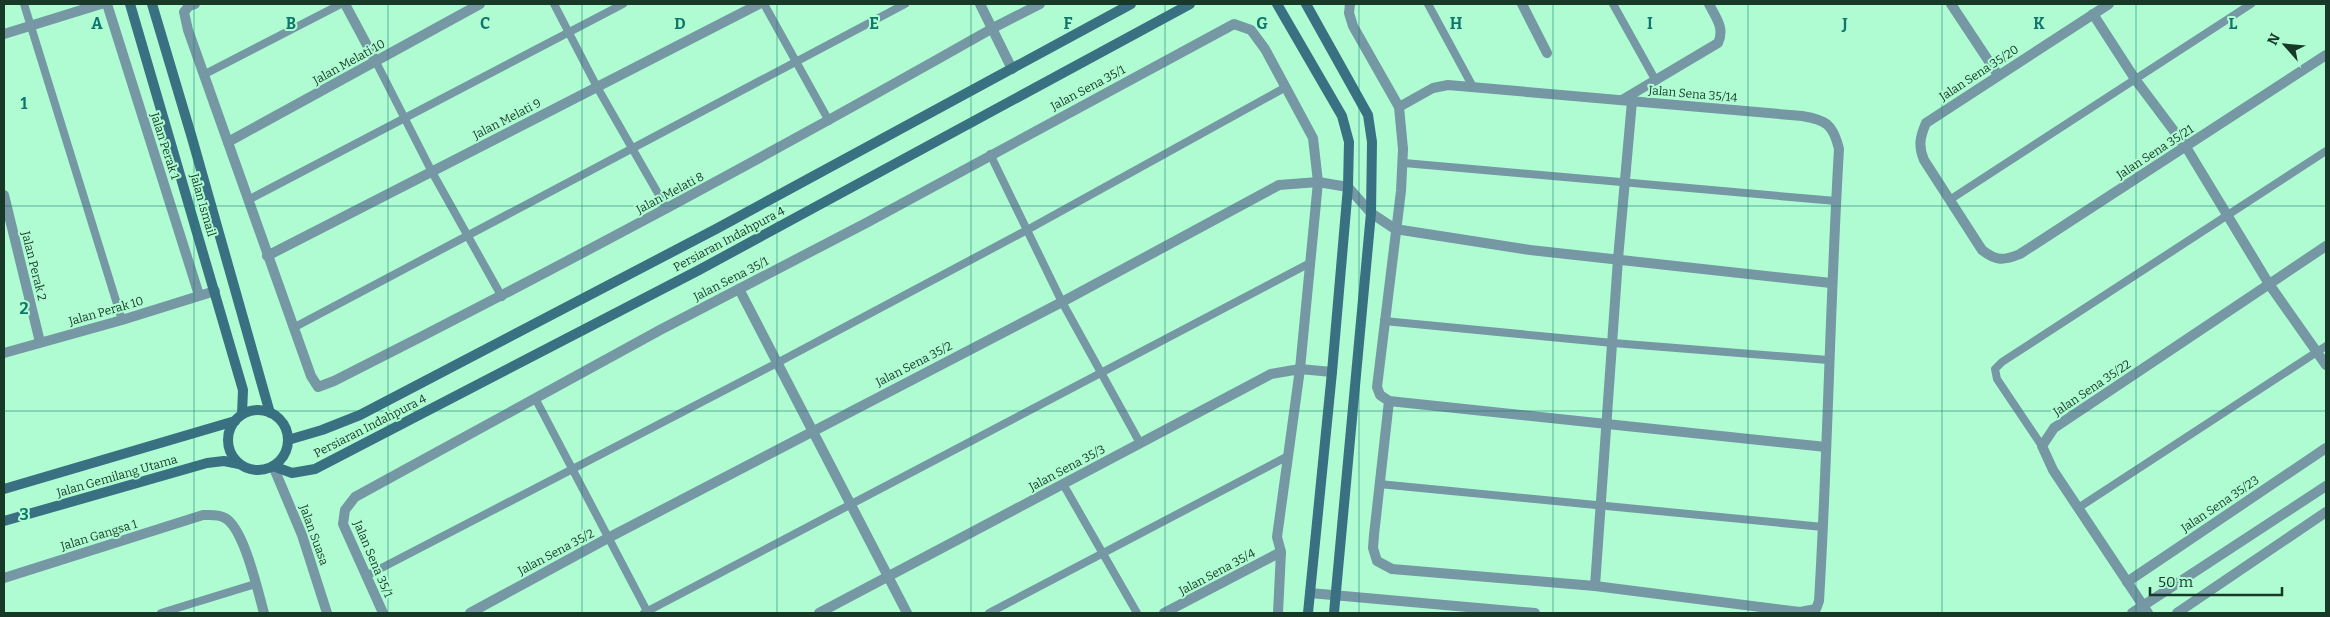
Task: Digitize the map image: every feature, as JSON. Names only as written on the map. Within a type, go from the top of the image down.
[{"type":"street","points":[[4,34],[101,4]]},
{"type":"street","name":"Jalan Perak 1","points":[[107,4],[199,295]]},
{"type":"street","name":"Jalan Ismail","points":[[130,4],[243,390],[238,418]]},
{"type":"street","name":"Jalan Ismail","points":[[152,4],[270,413]]},
{"type":"street","points":[[195,4],[189,6],[184,12],[188,30],[293,328]]},
{"type":"street","points":[[343,4],[376,62]]},
{"type":"street","name":"Jalan Melati 10","points":[[228,142],[480,4]]},
{"type":"street","name":"Jalan Melati 9","points":[[267,256],[759,4]]},
{"type":"street","points":[[980,4],[1012,69]]},
{"type":"street","name":"Jalan Melati 8","points":[[293,328],[311,376],[318,387],[326,385],[502,297],[667,210],[829,121],[992,28],[1040,4]]},
{"type":"street","name":"Persiaran Indahpura 4","points":[[288,440],[322,430],[360,415],[716,228],[1131,4]]},
{"type":"street","name":"Persiaran Indahpura 4","points":[[273,466],[292,473],[315,469],[699,270],[1190,4]]},
{"type":"street","points":[[1276,4],[1342,116],[1349,142],[1348,187],[1332,372],[1308,613]]},
{"type":"street","points":[[1306,4],[1368,114],[1372,142],[1371,213],[1334,613]]},
{"type":"street","points":[[1350,4],[1349,14],[1353,26],[1399,108],[1404,162],[1394,229],[1377,387],[1380,395],[1389,401],[1826,447]]},
{"type":"street","points":[[1522,4],[1547,53]]},
{"type":"street","points":[[1595,586],[1625,181],[1627,101],[1718,43],[1722,36],[1722,27],[1709,4]]},
{"type":"street","name":"Jalan Sena 35/20","points":[[1951,199],[1924,160],[1919,148],[1920,136],[1926,123],[2109,4]]},
{"type":"street","points":[[1955,5],[1998,75]]},
{"type":"street","points":[[2093,14],[2136,79],[2186,147],[2269,284],[2326,365]]},
{"type":"street","name":"Jalan Sena 35/1","points":[[383,613],[342,518],[348,503],[363,492],[1234,24],[1250,30],[1265,49],[1286,87]]},
{"type":"street","name":"Jalan Sena 35/21","points":[[1951,199],[1982,250],[1993,259],[2005,261],[2020,254],[2326,55]]},
{"type":"street","name":"Jalan Sena 35/14","points":[[1399,108],[1433,88],[1448,85],[1802,116],[1828,124],[1836,136],[1838,149],[1831,283],[1823,527],[1819,602],[1816,611]]},
{"type":"street","points":[[1278,613],[1281,552],[1277,537],[1300,369],[1318,182],[1314,138],[1286,87]]},
{"type":"street","name":"Jalan Sena 35/2","points":[[470,613],[608,538],[1062,302],[1279,185],[1318,182],[1348,187]]},
{"type":"street","points":[[1348,187],[1371,213],[1394,229],[1530,250],[1831,283]]},
{"type":"street","name":"Jalan Perak 2","points":[[4,197],[40,342]]},
{"type":"street","name":"Jalan Sena 35/22","points":[[2042,446],[2054,428],[2326,246]]},
{"type":"street","points":[[739,289],[907,613]]},
{"type":"street","name":"Jalan Perak 10","points":[[4,353],[122,320],[214,291]]},
{"type":"street","name":"Jalan Sena 35/3","points":[[819,613],[1271,374],[1300,369],[1332,372]]},
{"type":"street","points":[[1389,401],[1373,548],[1377,561],[1392,569],[1595,586],[1800,612],[1816,611]]},
{"type":"street","points":[[260,410],[270,413],[283,424],[288,440],[283,456],[273,466],[265,470],[256,470],[239,464],[229,449],[228,434],[238,418],[260,410]]},
{"type":"street","name":"Jalan Gemilang Utama","points":[[4,489],[238,418]]},
{"type":"street","points":[[2042,446],[2052,470],[2146,610]]},
{"type":"street","name":"Jalan Sena 35/23","points":[[2128,582],[2326,448]]},
{"type":"street","name":"Jalan Gemilang Utama","points":[[4,521],[207,463],[224,462],[239,464]]},
{"type":"street","name":"Jalan Suasa","points":[[273,466],[302,535],[327,613]]},
{"type":"street","points":[[2132,613],[2146,610],[2326,486]]},
{"type":"street","points":[[2177,613],[2326,512]]},
{"type":"street","name":"Jalan Gangsa 1","points":[[4,578],[203,515],[213,515],[226,518],[240,535],[255,584]]},
{"type":"street","name":"Jalan Sena 35/4","points":[[1164,613],[1281,552]]},
{"type":"street","points":[[255,584],[264,613]]},
{"type":"street","points":[[1310,593],[1534,613]]},
{"type":"lane","points":[[24,4],[122,320]]},
{"type":"lane","points":[[205,74],[343,4]]},
{"type":"lane","points":[[554,4],[597,87],[667,210]]},
{"type":"lane","points":[[248,200],[624,4]]},
{"type":"lane","points":[[764,4],[829,121]]},
{"type":"lane","points":[[293,328],[905,4]]},
{"type":"lane","points":[[1428,4],[1473,87]]},
{"type":"lane","points":[[1612,4],[1656,81]]},
{"type":"lane","points":[[1951,199],[2251,4]]},
{"type":"lane","points":[[376,62],[432,172],[502,297]]},
{"type":"lane","points":[[366,576],[777,363],[1027,230],[1286,87]]},
{"type":"lane","points":[[2042,446],[2003,391],[1997,379],[1995,369],[2011,356],[2326,152]]},
{"type":"lane","points":[[990,154],[1062,302],[1140,443]]},
{"type":"lane","points":[[1404,162],[1836,201]]},
{"type":"lane","points":[[535,398],[646,613],[1101,371],[1310,263]]},
{"type":"lane","points":[[1384,321],[1612,343],[1828,360]]},
{"type":"lane","points":[[2078,508],[2326,346]]},
{"type":"lane","points":[[989,613],[1288,456]]},
{"type":"lane","points":[[1063,484],[1136,613]]},
{"type":"lane","points":[[1380,484],[1823,527]]},
{"type":"lane","points":[[161,613],[255,584]]}]
